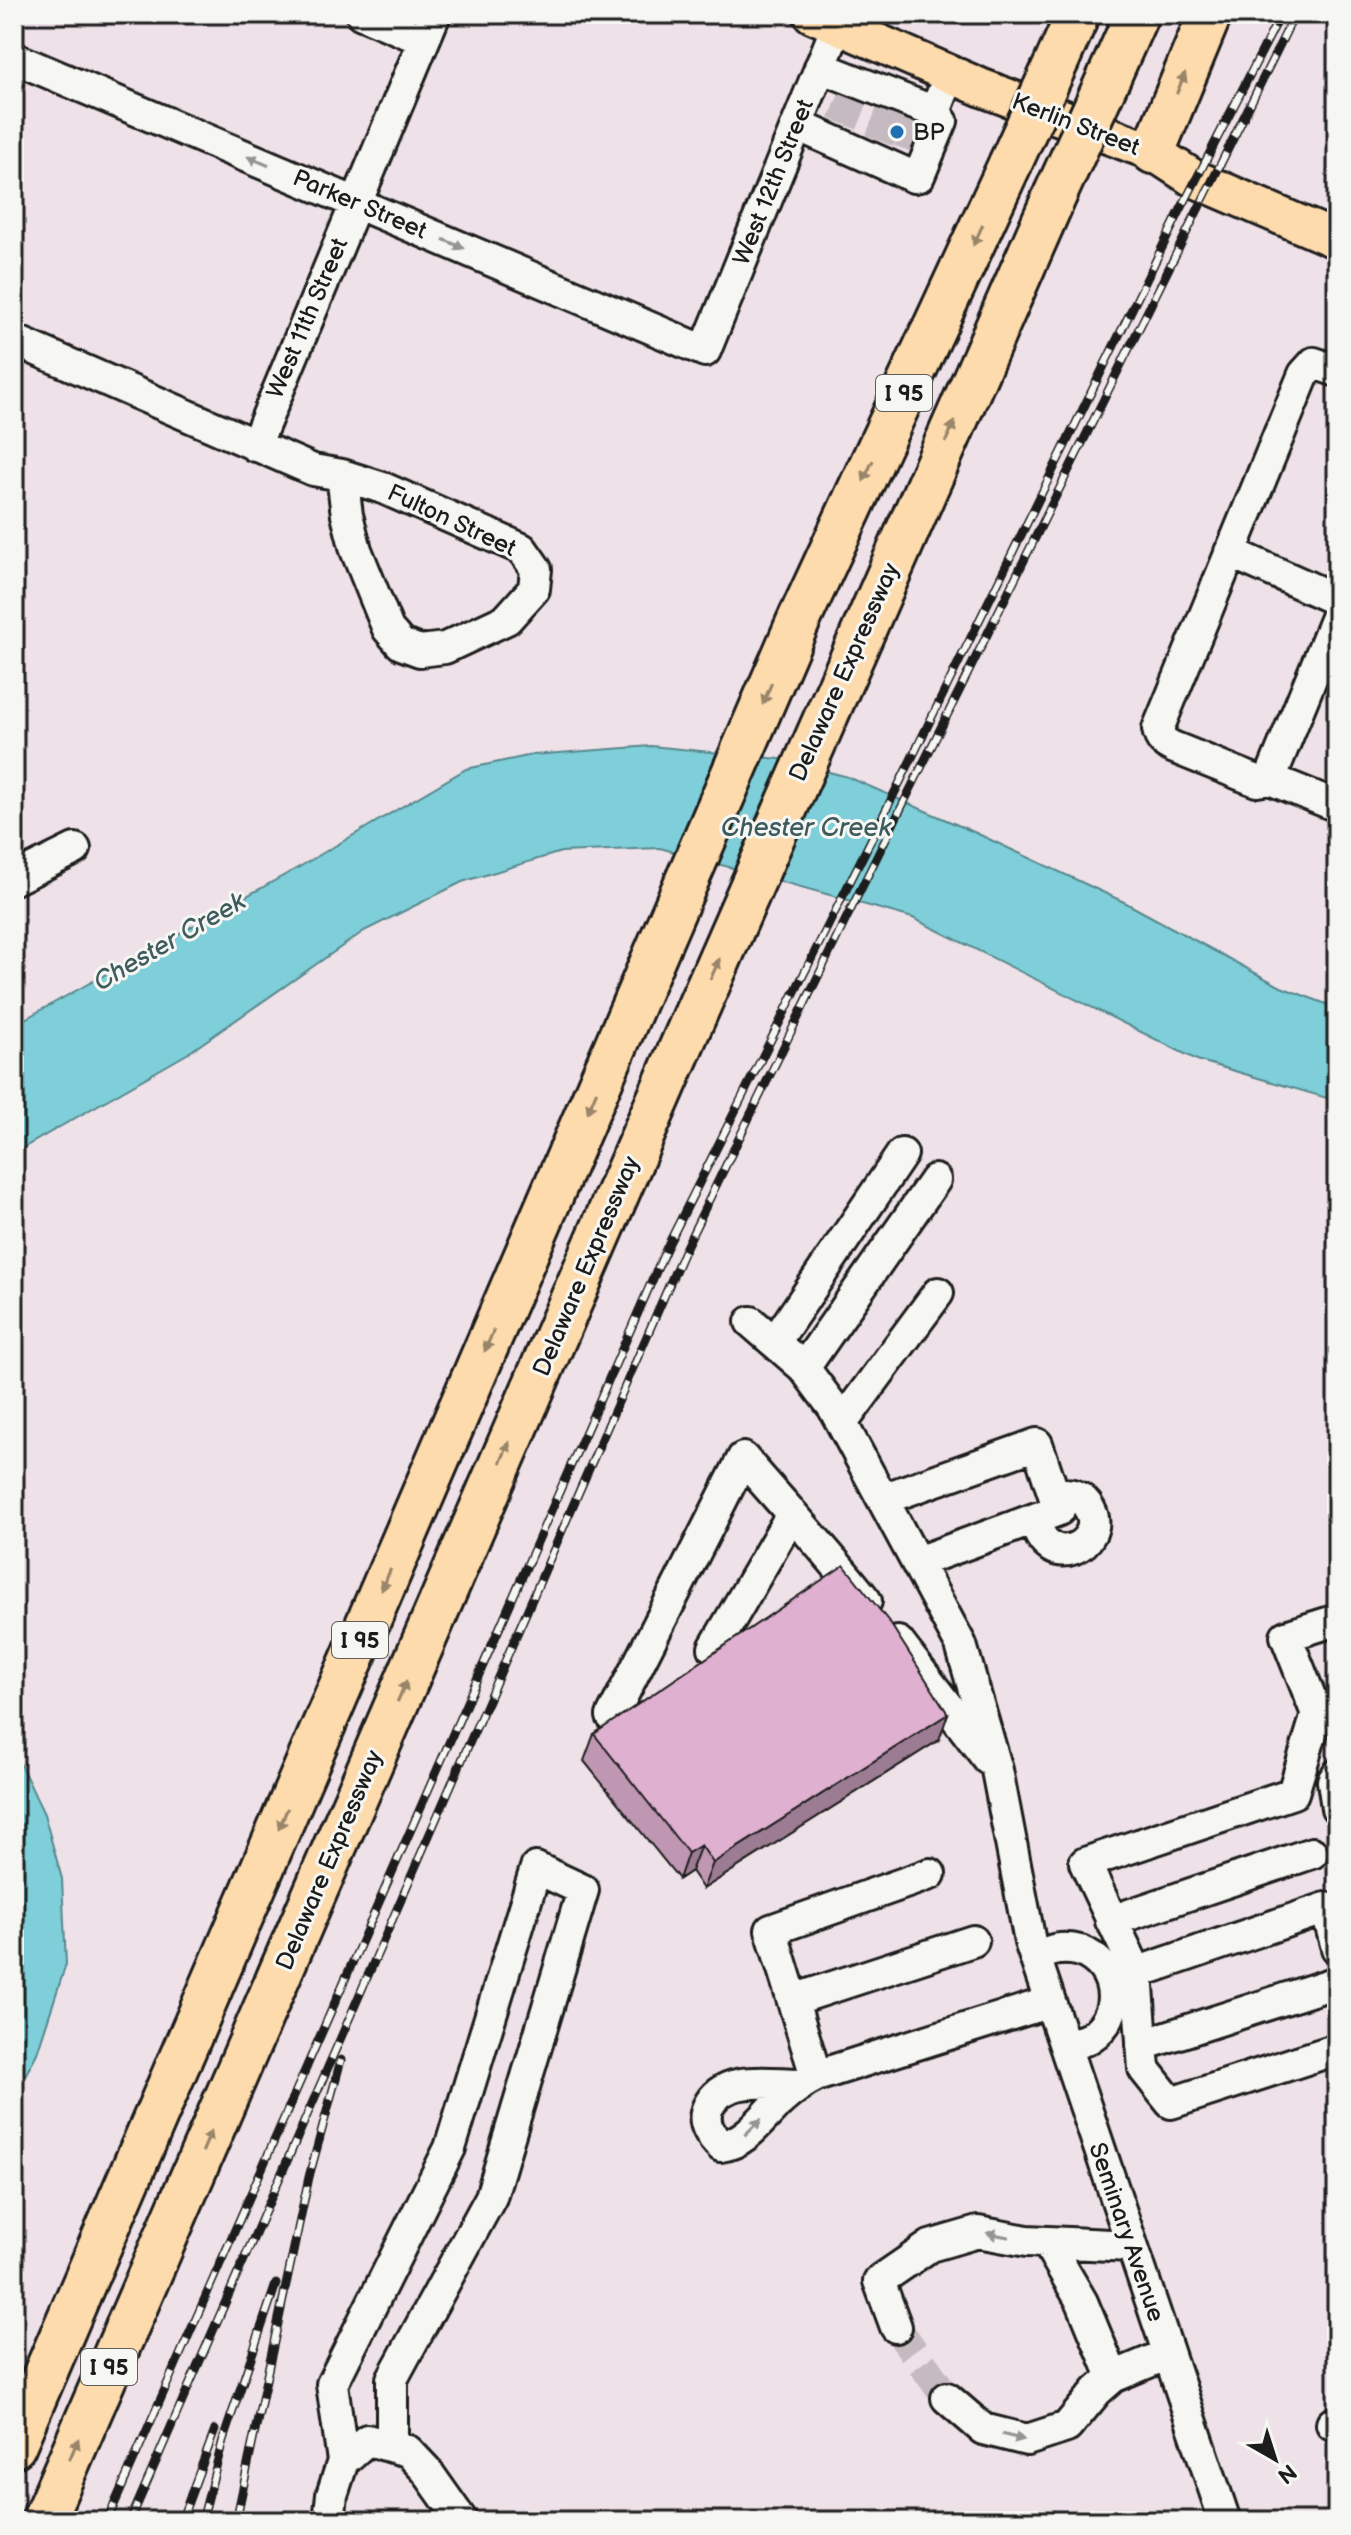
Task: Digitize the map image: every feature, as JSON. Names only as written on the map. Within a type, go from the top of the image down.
[{"type":"highway","name":"I 95","points":[[14,2446],[798,622],[1078,14]]},
{"type":"highway","name":"Delaware Expressway","points":[[43,2521],[862,631],[1137,14]]},
{"type":"highway","points":[[1153,152],[1210,14]]},
{"type":"highway","points":[[14,2409],[98,2250]]},
{"type":"main road","name":"Kerlin Street","points":[[830,18],[950,74],[1153,152],[1193,178],[1337,240]]},
{"type":"street","points":[[362,14],[429,27]]},
{"type":"street","name":"West 12th Street","points":[[705,351],[820,67],[830,18]]},
{"type":"street","name":"West 11th Street","points":[[255,446],[429,27]]},
{"type":"street","points":[[889,48],[892,102]]},
{"type":"street","name":"Parker Street","points":[[14,58],[705,351]]},
{"type":"street","points":[[797,125],[869,146],[914,177],[919,176],[942,121],[892,102],[820,67]]},
{"type":"street","points":[[892,102],[950,74]]},
{"type":"street","name":"Fulton Street","points":[[14,340],[313,470],[342,475],[383,488],[522,549],[536,569],[534,589],[507,619],[445,648],[420,651],[401,644],[388,629],[356,550],[347,515],[342,475]]},
{"type":"street","points":[[1337,371],[1322,364],[1308,366],[1158,729],[1164,743],[1175,748],[1257,781],[1270,779],[1337,806]]},
{"type":"street","points":[[1230,552],[1337,600]]},
{"type":"street","points":[[1270,779],[1337,615]]},
{"type":"street","points":[[14,879],[75,849]]},
{"type":"street","points":[[775,1342],[902,1154]]},
{"type":"street","points":[[804,1368],[935,1180]]},
{"type":"street","points":[[842,1423],[938,1293]]},
{"type":"street","name":"Seminary Avenue","points":[[751,1322],[804,1368],[833,1407],[961,1645],[997,1770],[1033,1949],[1225,2521]]},
{"type":"street","points":[[883,1499],[1037,1444],[1059,1510],[917,1562]]},
{"type":"street","points":[[612,1716],[743,1458],[825,1549],[997,1770]]},
{"type":"street","points":[[1035,1519],[1038,1536],[1050,1547],[1066,1551],[1082,1545],[1092,1532],[1093,1515],[1085,1500],[1071,1493],[1054,1494]]},
{"type":"street","points":[[714,1648],[792,1514]]},
{"type":"street","points":[[1337,1620],[1286,1636],[1327,1710],[1293,1793],[1085,1863],[1111,1921],[1142,2045],[1144,2069],[1171,2103],[1337,2049]]},
{"type":"street","points":[[1337,1775],[1333,1781],[1337,1808]]},
{"type":"street","points":[[1111,1921],[1312,1853]]},
{"type":"street","points":[[329,2521],[332,2495],[343,2461],[332,2384],[450,2148],[536,1868],[583,1890],[491,2197],[392,2379],[392,2447]]},
{"type":"street","points":[[930,1874],[771,1930],[793,2000],[808,2080],[1050,2002]]},
{"type":"street","points":[[1124,1977],[1326,1908],[1337,1948]]},
{"type":"street","points":[[793,2000],[973,1941]]},
{"type":"street","points":[[1033,1949],[1081,1950],[1124,1977]]},
{"type":"street","points":[[1065,2045],[1087,2040],[1105,2025],[1124,1977]]},
{"type":"street","points":[[1142,2045],[1337,1982]]},
{"type":"street","points":[[455,2131],[505,2150]]},
{"type":"street","points":[[896,2327],[879,2281],[930,2246],[978,2232],[1047,2242],[1131,2246]]},
{"type":"street","points":[[1047,2242],[1082,2302],[1113,2377]]},
{"type":"street","points":[[947,2398],[983,2429],[1027,2440],[1067,2427],[1113,2377],[1168,2354]]},
{"type":"street","points":[[343,2461],[367,2440],[408,2451],[426,2470],[462,2521]]},
{"type":"water","name":"Chester Creek","points":[[651,746],[780,759],[848,777],[1126,903],[1281,987],[1337,1008],[1337,1101],[1197,1060],[913,918],[660,848],[561,852],[462,882],[364,931],[187,1054],[14,1153],[14,1025],[301,866],[466,769],[532,755]]},
{"type":"water","points":[[14,1751],[44,1814],[62,1879],[66,1964],[37,2053],[14,2097]]},
{"type":"building","points":[[844,1565],[890,1623],[948,1714],[713,1863],[701,1845],[688,1853],[594,1734]]},
{"type":"tunnel","points":[[843,124],[855,94]]},
{"type":"tunnel","points":[[880,141],[892,110]]},
{"type":"tunnel","points":[[909,151],[919,122]]},
{"type":"tunnel","points":[[896,2327],[947,2398]]},
{"type":"railway","points":[[107,2521],[666,1249],[902,778],[1179,213],[1281,14]]},
{"type":"railway","points":[[130,2521],[684,1251],[1295,14]]},
{"type":"railway","points":[[236,2521],[309,2177],[341,2060]]},
{"type":"railway","points":[[202,2521],[223,2440],[276,2284]]},
{"type":"railway","points":[[181,2521],[215,2430]]},
{"type":"place","name":"BP","points":[[897,132]]}]
